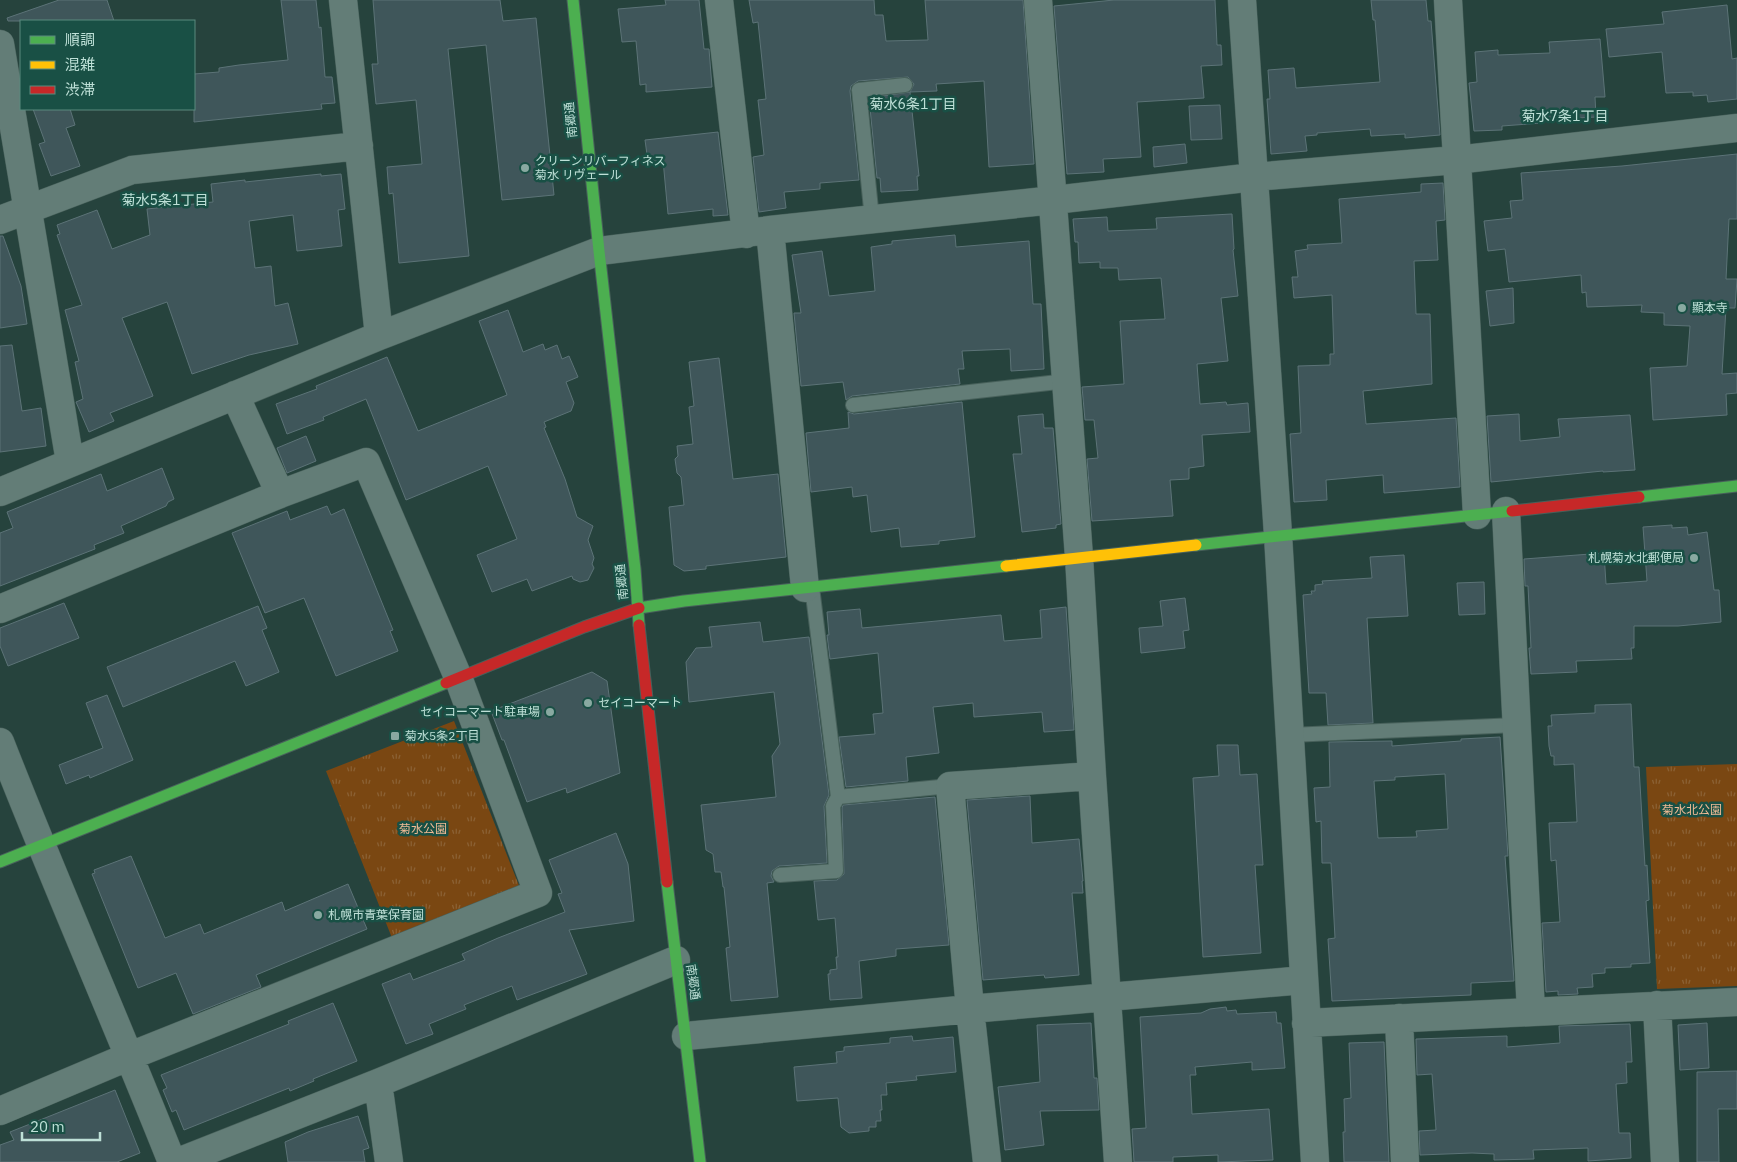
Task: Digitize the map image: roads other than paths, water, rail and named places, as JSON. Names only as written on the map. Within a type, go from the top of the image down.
[{"type":"street","points":[[343,0],[379,336]]},
{"type":"street","name":"南郷通","points":[[573,0],[639,608],[642,656],[700,1162]]},
{"type":"street","points":[[719,0],[758,232],[809,588]]},
{"type":"street","points":[[1038,0],[1067,381],[1118,1162]]},
{"type":"street","points":[[1242,0],[1278,535],[1315,1162]]},
{"type":"street","points":[[1448,0],[1477,514]]},
{"type":"street","points":[[0,44],[70,462]]},
{"type":"street","points":[[0,492],[379,336],[599,251],[1254,177],[1456,160],[1737,128]]},
{"type":"street","points":[[0,220],[132,170],[359,146]]},
{"type":"street","points":[[235,396],[280,494]]},
{"type":"street","points":[[0,609],[280,494],[366,462],[458,678],[538,893],[0,1110]]},
{"type":"street","points":[[0,862],[584,627],[639,608],[684,600],[809,588],[1737,486]]},
{"type":"street","points":[[1506,511],[1531,1012]]},
{"type":"street","points":[[0,742],[40,846],[130,1056],[172,1162]]},
{"type":"street","points":[[987,1162],[970,1009],[950,786],[1092,776]]},
{"type":"street","points":[[178,1162],[378,1083],[676,960]]},
{"type":"street","points":[[686,1036],[1107,996],[1304,980]]},
{"type":"street","points":[[1306,1023],[1737,1002]]},
{"type":"street","points":[[1657,1005],[1665,1162]]},
{"type":"street","points":[[1399,1018],[1405,1162]]},
{"type":"street","points":[[378,1083],[389,1162]]},
{"type":"lane","points":[[872,219],[859,90],[905,85]]},
{"type":"lane","points":[[853,405],[1067,381]]},
{"type":"lane","points":[[780,875],[836,871],[833,806],[838,797],[809,588]]},
{"type":"lane","points":[[1290,735],[1517,725]]},
{"type":"lane","points":[[838,797],[950,786]]},
{"type":"place","name":"クリーンリバーフィネス 菊水 リヴェール","points":[[525,168]]},
{"type":"place","name":"顯本寺","points":[[1682,308]]},
{"type":"place","name":"札幌菊水北郵便局","points":[[1694,558]]},
{"type":"place","name":"セイコーマート","points":[[588,703]]},
{"type":"place","name":"セイコーマート駐車場","points":[[550,712]]},
{"type":"place","name":"菊水5条2丁目","points":[[395,736]]},
{"type":"place","name":"札幌市青葉保育園","points":[[318,915]]},
{"type":"district","name":"菊水6条1丁目","points":[[913,104]]},
{"type":"district","name":"菊水7条1丁目","points":[[1565,116]]},
{"type":"district","name":"菊水5条1丁目","points":[[165,200]]},
{"type":"park label","name":"菊水北公園","points":[[1692,810]]},
{"type":"park label","name":"菊水公園","points":[[423,829]]}]
